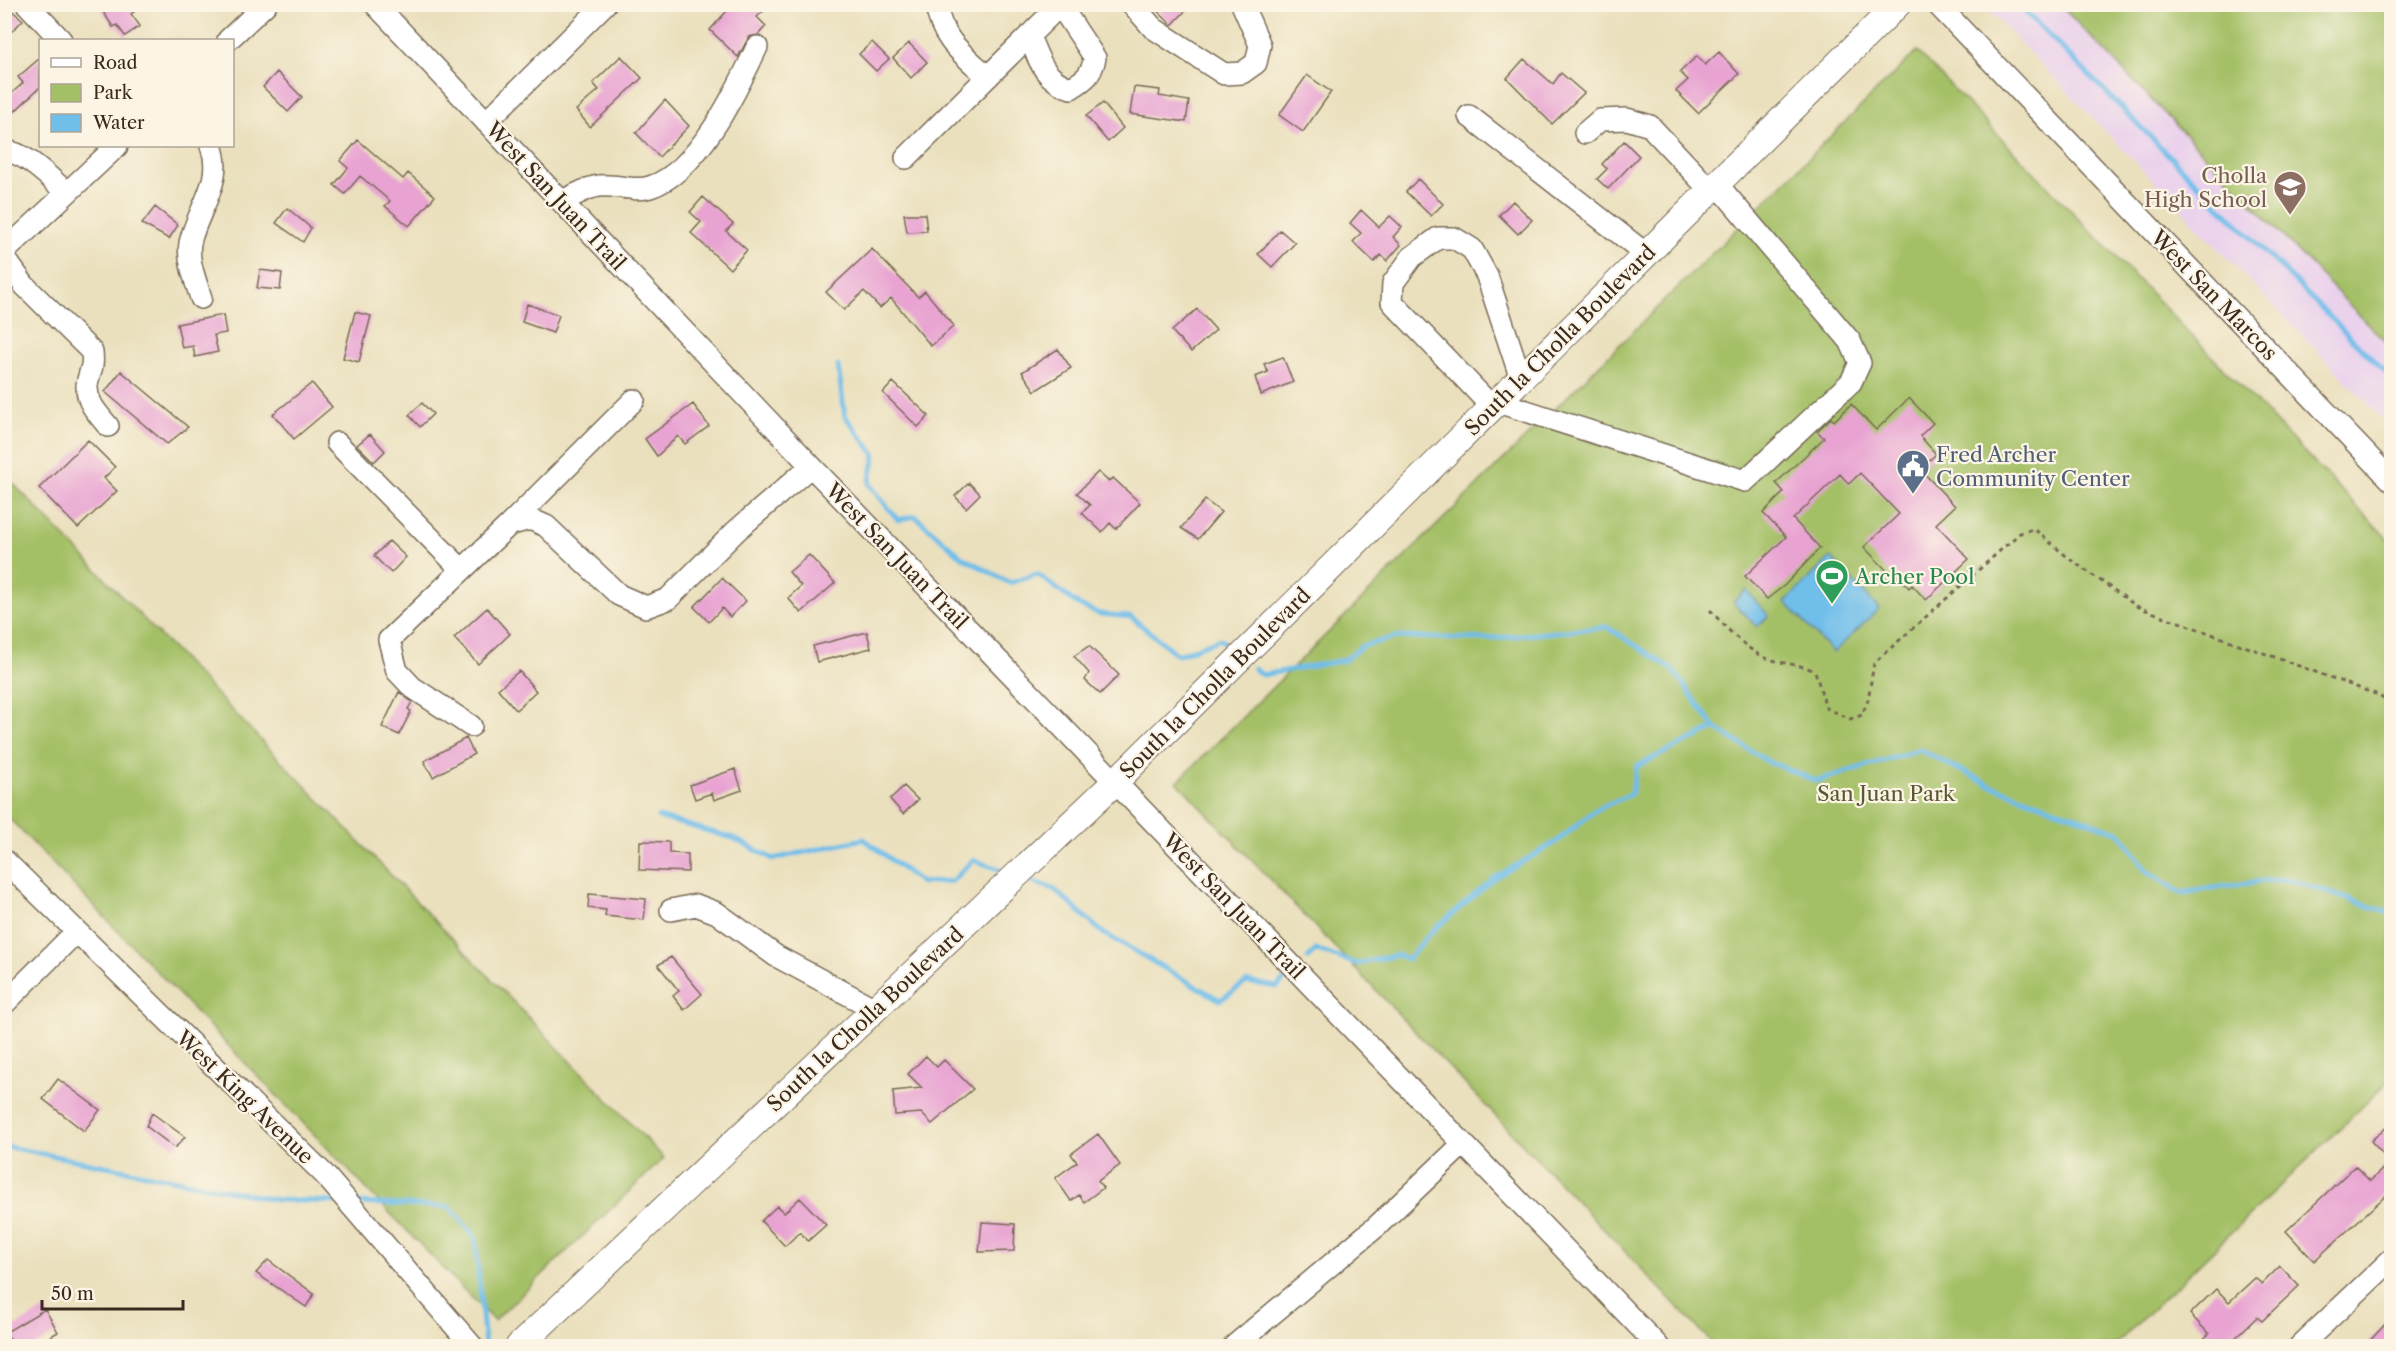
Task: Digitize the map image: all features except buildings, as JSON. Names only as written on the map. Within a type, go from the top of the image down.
[{"type":"main road","name":"South la Cholla Boulevard","points":[[519,1347],[1115,782],[1898,4]]},
{"type":"street","points":[[27,4],[60,39]]},
{"type":"street","points":[[229,39],[266,4]]},
{"type":"street","name":"West San Juan Trail","points":[[375,4],[811,466],[1658,1347]]},
{"type":"street","points":[[486,122],[605,4]]},
{"type":"street","points":[[936,4],[940,28],[954,46],[988,77]]},
{"type":"street","points":[[1132,4],[1153,27],[1224,74],[1242,73],[1256,63],[1260,45],[1242,4]]},
{"type":"street","name":"West San Marcos","points":[[1937,4],[2391,481]]},
{"type":"street","points":[[906,158],[1029,36],[1061,5],[1095,58],[1092,73],[1071,88],[1057,84],[1043,68],[1029,36]]},
{"type":"street","points":[[561,201],[598,186],[648,188],[669,178],[695,152],[734,96],[757,47]]},
{"type":"street","points":[[1469,116],[1646,254]]},
{"type":"street","points":[[1521,379],[1487,276],[1472,249],[1455,238],[1438,238],[1412,257],[1393,283],[1392,302],[1495,405],[1745,481],[1851,382],[1860,363],[1850,341],[1714,188],[1650,126],[1628,119],[1600,120],[1585,133]]},
{"type":"street","points":[[4,252],[116,147]]},
{"type":"street","points":[[201,298],[190,244],[207,202],[217,160],[211,147]]},
{"type":"street","points":[[4,152],[10,151],[36,165],[67,193]]},
{"type":"street","points":[[4,257],[24,285],[92,352],[94,368],[87,383],[89,402],[108,426]]},
{"type":"street","points":[[471,726],[412,687],[397,671],[389,640],[509,525],[634,400]]},
{"type":"street","points":[[338,443],[462,570]]},
{"type":"street","name":"West San Juan Trail","points":[[509,525],[530,519],[546,526],[620,595],[646,608],[668,599],[736,531],[811,466]]},
{"type":"street","name":"West King Avenue","points":[[7,866],[324,1174],[472,1347]]},
{"type":"street","points":[[671,910],[696,905],[717,913],[776,956],[875,1009]]},
{"type":"street","points":[[8,996],[75,932]]},
{"type":"street","points":[[1234,1347],[1377,1226],[1463,1144]]},
{"type":"street","points":[[2300,1347],[2391,1259]]},
{"type":"path","points":[[1710,610],[1732,633],[1767,658],[1800,664],[1815,671],[1826,708],[1850,719],[1862,715],[1868,700],[1874,663],[2020,533],[2034,529],[2071,560],[2138,606],[2378,694],[2391,705]]},
{"type":"shaded area","name":"Cholla High School","points":[[1984,5],[2391,5],[2391,428]]},
{"type":"green space","name":"Cholla High School","points":[[2060,5],[2391,5],[2391,348]]},
{"type":"green space","name":"San Juan Park","points":[[1917,51],[2391,542],[2391,1079],[2114,1346],[1715,1346],[1177,782]]},
{"type":"green space","points":[[5,475],[664,1158],[494,1321],[5,814]]},
{"type":"water","name":"Archer Pool","points":[[1831,557],[1879,609],[1833,653],[1785,602]]},
{"type":"water","points":[[1746,590],[1769,616],[1757,627],[1733,602]]},
{"type":"waterway","points":[[2018,4],[2392,379]]},
{"type":"waterway","points":[[838,366],[845,416],[875,455],[869,484],[898,520],[915,516],[962,557],[1010,583],[1037,574],[1080,606],[1100,614],[1131,617],[1178,655],[1220,639],[1228,646]]},
{"type":"waterway","points":[[1254,668],[1262,675],[1345,660],[1362,646],[1396,637],[1485,639],[1607,627],[1672,669],[1715,728],[1767,761],[1816,781],[1920,750],[1990,785],[2120,833],[2147,871],[2181,893],[2262,881],[2291,880],[2392,914]]},
{"type":"waterway","points":[[1308,958],[1316,950],[1357,964],[1397,955],[1408,959],[1430,933],[1495,878],[1556,842],[1597,809],[1631,794],[1637,766],[1715,728]]},
{"type":"waterway","points":[[658,817],[733,838],[773,859],[864,839],[921,883],[952,881],[973,860],[999,869]]},
{"type":"waterway","points":[[1033,882],[1054,889],[1103,933],[1220,1000],[1247,982],[1277,987],[1283,981]]},
{"type":"waterway","points":[[4,1146],[277,1200],[340,1202]]},
{"type":"waterway","points":[[358,1203],[450,1207],[475,1237],[485,1346]]},
{"type":"place","name":"Cholla High School","points":[[2290,216]]},
{"type":"place","name":"Fred Archer Community Center","points":[[1913,495]]},
{"type":"place","name":"Archer Pool","points":[[1832,605]]}]
